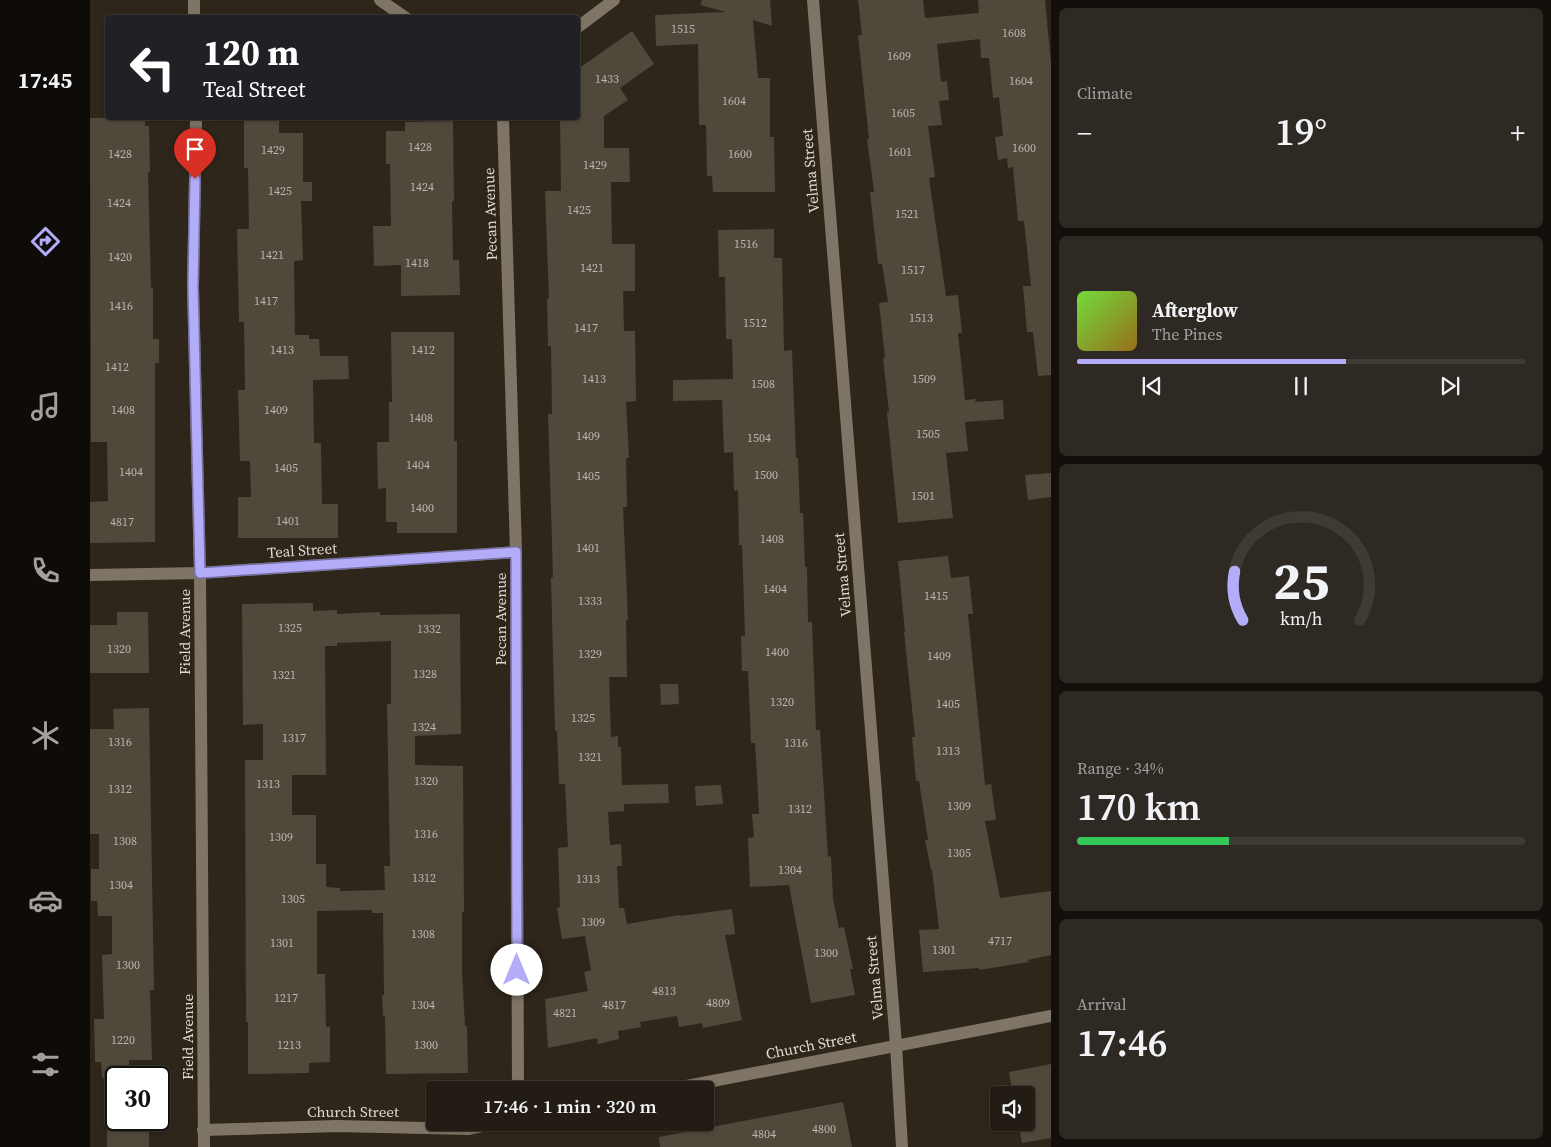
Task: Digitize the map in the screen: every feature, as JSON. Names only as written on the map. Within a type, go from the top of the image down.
[{"type":"street","points":[[194,0],[194,15]]},
{"type":"street","points":[[380,0],[402,15]]},
{"type":"street","points":[[580,25],[614,0]]},
{"type":"street","name":"Velma Street","points":[[813,0],[896,1045],[902,1147]]},
{"type":"street","name":"Field Avenue","points":[[196,120],[193,287],[200,573],[204,1147]]},
{"type":"street","name":"Pecan Avenue","points":[[503,120],[516,552],[518,1081]]},
{"type":"street","name":"Teal Street","points":[[90,575],[200,573],[516,552]]},
{"type":"street","name":"Church Street","points":[[712,1081],[1051,1016]]},
{"type":"street","name":"Church Street","points":[[203,1130],[337,1126],[426,1128]]},
{"type":"building","points":[[702,0],[770,0],[772,26],[753,20],[758,78],[770,78],[770,137],[774,137],[775,192],[713,192],[712,176],[707,176],[706,125],[699,125],[698,44],[656,46],[655,15],[725,12],[701,5]]},
{"type":"building","points":[[858,0],[923,0],[925,18],[978,13],[978,0],[1045,0],[1051,64],[1051,375],[1038,376],[1033,332],[1027,332],[1023,286],[1031,286],[1024,221],[1018,221],[1013,167],[1008,168],[1007,158],[998,160],[995,137],[1003,136],[999,97],[993,98],[989,58],[981,58],[980,39],[937,44],[941,82],[947,81],[949,100],[939,101],[942,125],[928,126],[935,177],[929,178],[946,296],[958,295],[962,333],[958,333],[965,400],[976,399],[975,402],[1003,400],[1004,419],[965,422],[968,451],[946,453],[953,518],[898,523],[879,303],[888,302],[882,264],[878,264],[870,192],[874,192],[867,139],[869,139],[858,35],[862,35]]},
{"type":"building","points":[[632,31],[654,64],[620,88],[628,100],[604,116],[604,148],[629,148],[630,182],[611,182],[612,244],[635,244],[635,291],[623,291],[624,331],[635,331],[636,401],[626,402],[629,458],[626,458],[627,507],[623,507],[628,620],[626,620],[627,677],[609,677],[611,737],[618,736],[618,747],[621,747],[622,785],[668,784],[669,803],[624,804],[624,811],[608,812],[610,845],[621,844],[622,866],[617,866],[619,908],[624,908],[627,924],[732,909],[735,934],[725,935],[742,1020],[703,1028],[702,1023],[679,1027],[677,1016],[640,1022],[641,1027],[618,1031],[619,1039],[598,1044],[597,1038],[548,1048],[545,999],[588,991],[584,972],[591,970],[585,936],[562,939],[557,908],[560,907],[558,848],[568,847],[565,784],[559,784],[557,731],[555,731],[548,414],[552,414],[551,346],[548,346],[547,299],[549,299],[545,191],[561,191],[560,120],[580,120],[580,68]]},
{"type":"building","points":[[90,118],[145,120],[145,126],[149,126],[150,172],[148,172],[151,288],[153,288],[153,339],[159,339],[159,363],[155,363],[155,542],[90,543],[90,502],[108,501],[107,442],[91,442]]},
{"type":"building","points":[[244,120],[279,120],[279,133],[303,133],[303,182],[312,182],[312,201],[301,201],[303,260],[294,261],[295,335],[309,335],[309,339],[319,339],[320,356],[348,356],[349,379],[313,380],[314,443],[321,443],[322,504],[338,504],[338,538],[238,538],[238,497],[251,497],[250,461],[240,461],[238,390],[245,390],[244,322],[239,322],[237,229],[249,229],[248,168],[244,168]]},
{"type":"building","points":[[453,121],[453,260],[459,260],[460,295],[401,296],[401,265],[374,266],[373,226],[391,226],[390,164],[386,164],[386,131],[405,131],[405,122]]},
{"type":"building","points":[[774,229],[774,258],[782,258],[784,351],[792,350],[796,458],[798,458],[800,513],[803,513],[805,567],[807,567],[808,622],[812,622],[816,730],[820,730],[828,857],[831,856],[833,899],[839,928],[844,927],[853,969],[850,969],[855,995],[811,1003],[789,885],[750,887],[748,838],[754,837],[752,814],[759,814],[757,775],[755,743],[751,743],[748,671],[742,671],[741,636],[745,636],[742,545],[739,545],[738,490],[734,491],[733,452],[724,453],[722,400],[673,401],[673,380],[733,379],[732,339],[726,339],[725,277],[719,277],[718,230]]},
{"type":"building","points":[[391,332],[454,332],[454,441],[457,441],[457,533],[397,533],[397,522],[386,522],[386,488],[378,489],[377,442],[389,442],[389,402],[392,402]]},
{"type":"building","points":[[1051,473],[1051,497],[1028,500],[1025,475]]},
{"type":"building","points":[[948,556],[951,578],[969,576],[973,614],[968,614],[985,785],[991,784],[996,820],[985,821],[1000,898],[1051,891],[1051,955],[1028,960],[1029,962],[979,970],[979,968],[923,972],[919,930],[939,929],[932,870],[925,840],[928,840],[919,781],[916,781],[912,737],[915,737],[898,561]]},
{"type":"building","points":[[313,603],[313,611],[337,610],[337,614],[380,612],[380,615],[460,614],[461,734],[415,736],[415,765],[463,766],[464,912],[462,912],[462,972],[465,1026],[467,1026],[468,1073],[386,1074],[385,1016],[383,1016],[382,995],[384,995],[383,913],[372,913],[372,910],[317,911],[317,974],[325,974],[326,1027],[330,1027],[330,1062],[309,1063],[309,1073],[248,1074],[248,1022],[246,1022],[245,760],[263,760],[263,724],[243,725],[242,604]],"holes":[[[391,641],[391,704],[387,704],[390,866],[384,866],[385,890],[340,891],[340,888],[326,887],[326,864],[316,864],[316,815],[292,815],[292,775],[326,775],[325,646],[337,646],[337,643]]]},
{"type":"building","points":[[117,612],[148,612],[149,673],[90,673],[90,625],[117,625]]},
{"type":"building","points":[[660,684],[678,684],[679,704],[661,705]]},
{"type":"building","points":[[149,708],[154,990],[150,990],[152,1060],[129,1060],[129,1066],[105,1066],[105,1078],[102,1078],[101,1062],[95,1062],[94,1019],[104,1019],[102,955],[112,954],[112,916],[98,916],[97,901],[91,901],[91,869],[99,869],[99,834],[90,834],[90,729],[114,729],[113,709]]},
{"type":"building","points":[[721,785],[723,804],[696,806],[695,786]]},
{"type":"building","points":[[1051,1064],[1051,1138],[1022,1143],[1020,1131],[1035,1131],[1035,1086],[1011,1086],[1009,1072]]},
{"type":"building","points":[[843,1102],[852,1147],[660,1147],[659,1137],[691,1131],[714,1131],[714,1127]]},
{"type":"building","points":[[107,1131],[149,1131],[149,1147],[107,1147]]},
{"type":"route","points":[[195,179],[193,287],[200,573],[516,552],[517,970]]}]
